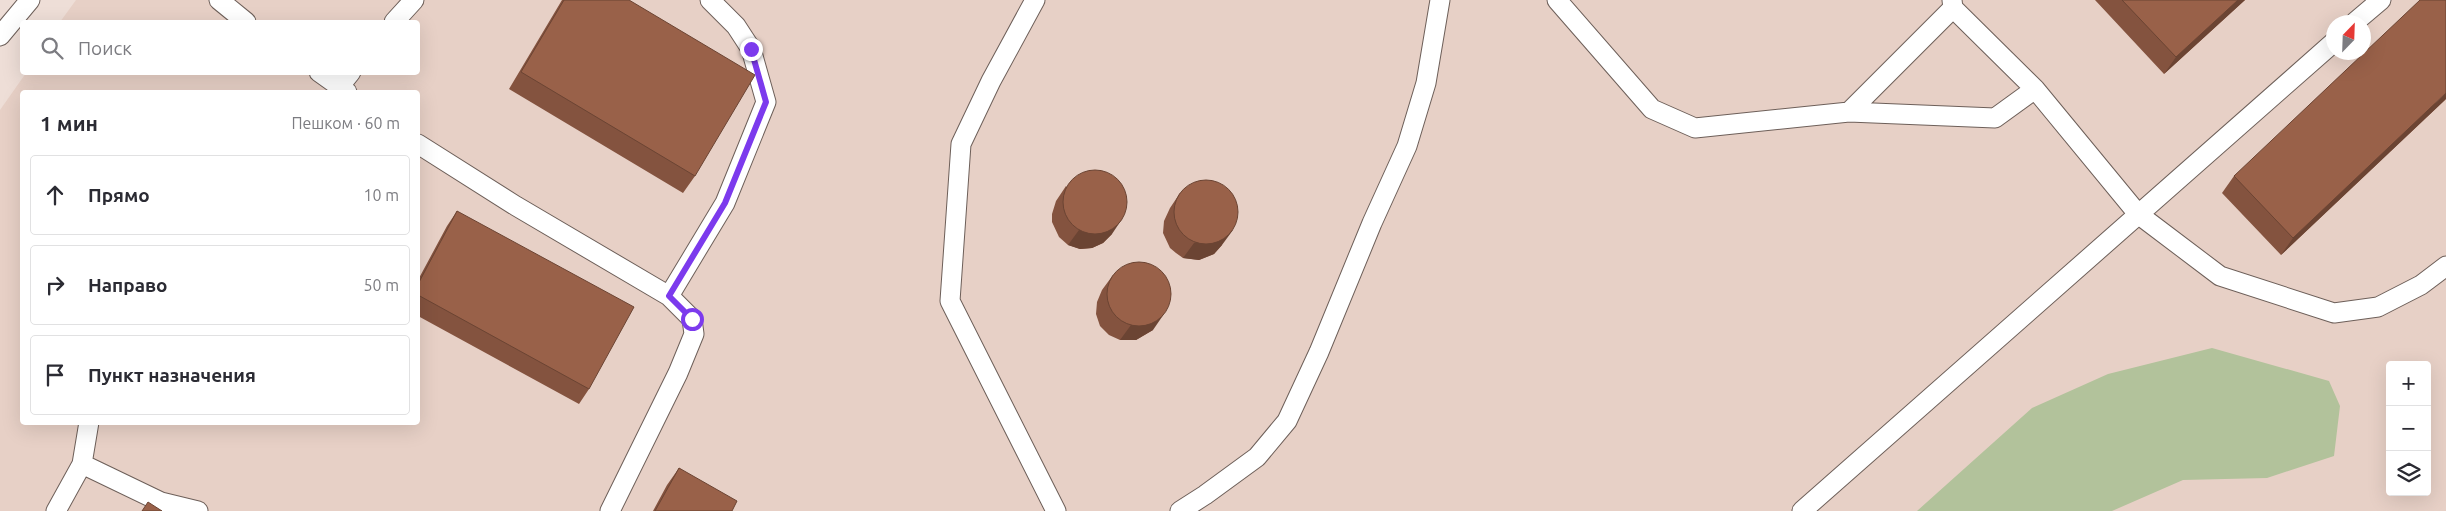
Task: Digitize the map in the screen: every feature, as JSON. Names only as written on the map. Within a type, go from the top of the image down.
[{"type":"lane","points":[[0,36],[30,0]]},
{"type":"lane","points":[[219,0],[244,20]]},
{"type":"lane","points":[[396,20],[414,0]]},
{"type":"lane","points":[[669,296],[725,203],[766,102],[751,49],[736,26],[710,0]]},
{"type":"lane","points":[[1035,0],[990,81],[961,144],[950,301],[1056,511]]},
{"type":"lane","points":[[1180,511],[1205,495],[1257,456],[1287,421],[1319,352],[1372,222],[1407,146],[1426,84],[1440,0]]},
{"type":"lane","points":[[1557,0],[1652,109],[1696,128],[1849,112],[1994,118],[2035,89]]},
{"type":"lane","points":[[2363,15],[2381,0]]},
{"type":"lane","points":[[1849,112],[1952,4],[2035,89],[2138,214],[2220,276],[2334,313],[2378,307],[2421,285],[2446,266]]},
{"type":"lane","points":[[1802,511],[2326,49]]},
{"type":"lane","points":[[326,75],[346,84]]},
{"type":"lane","points":[[420,145],[516,206],[669,296],[692,319],[694,334],[678,373],[610,511]]},
{"type":"lane","points":[[56,511],[82,464],[88,425]]},
{"type":"lane","points":[[82,464],[162,502],[198,511]]},
{"type":"shaded area","points":[[76,0],[2446,0],[2446,511],[0,511],[0,110],[25,75],[420,75],[420,20],[61,20]]},
{"type":"green space","points":[[2212,348],[2329,381],[2340,406],[2334,456],[2267,478],[2183,480],[2112,511],[1917,511],[2032,408],[2108,374]]},
{"type":"building","points":[[564,0],[629,0],[755,75],[695,176],[521,72]]},
{"type":"building","points":[[2122,0],[2238,0],[2176,57]]},
{"type":"building","points":[[2420,0],[2446,0],[2446,93],[2293,238],[2234,176],[2357,60],[2371,60],[2371,46]]},
{"type":"building","points":[[1095,170],[1113,175],[1118,179],[1122,184],[1127,202],[1122,220],[1118,225],[1113,229],[1095,234],[1077,229],[1072,225],[1068,220],[1063,202],[1068,184],[1072,179],[1077,175]]},
{"type":"building","points":[[1206,180],[1224,186],[1232,194],[1238,212],[1232,230],[1224,238],[1206,244],[1188,238],[1180,230],[1174,212],[1180,194],[1188,186]]},
{"type":"building","points":[[457,211],[634,307],[589,389],[420,296],[420,280]]},
{"type":"building","points":[[1139,262],[1157,268],[1165,276],[1171,294],[1165,312],[1157,320],[1139,326],[1121,320],[1113,312],[1107,294],[1113,276],[1121,268]]},
{"type":"building","points":[[679,468],[737,501],[732,511],[655,511]]},
{"type":"building","points":[[148,502],[162,511],[142,511]]},
{"type":"route","points":[[692,319],[669,296],[725,203],[766,102],[762,82],[751,49]]}]
